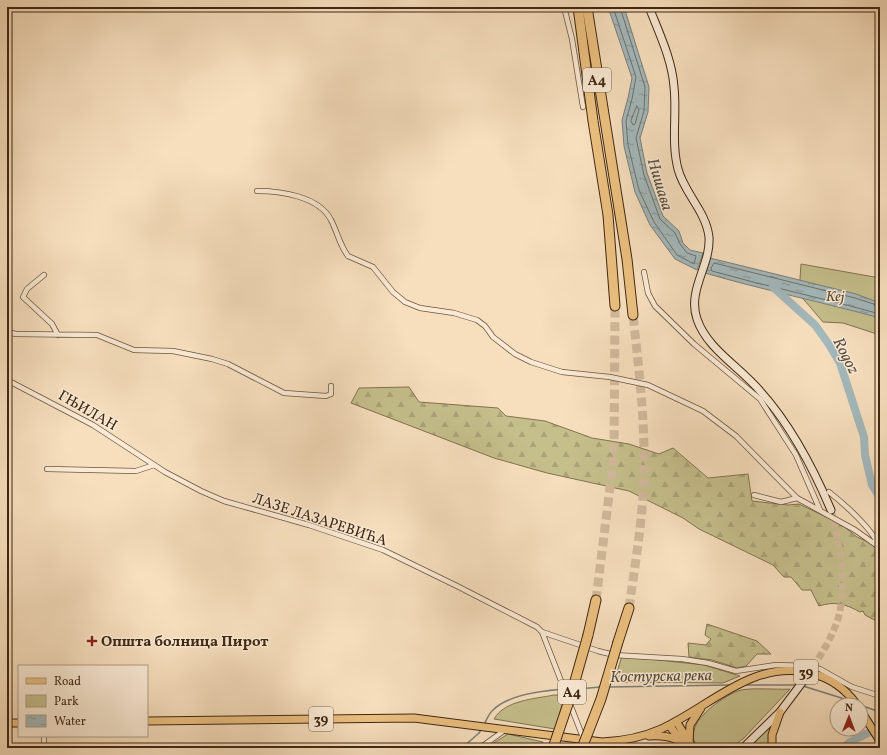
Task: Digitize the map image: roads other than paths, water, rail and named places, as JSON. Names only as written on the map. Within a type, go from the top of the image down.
[{"type":"highway","name":"A4","points":[[578,7],[592,114],[608,215],[615,306]]},
{"type":"highway","name":"A4","points":[[587,7],[627,259],[633,315]]},
{"type":"highway","name":"A4","points":[[553,748],[572,695],[596,600]]},
{"type":"highway","name":"A4","points":[[583,744],[601,699],[629,608]]},
{"type":"main road","points":[[649,7],[668,56],[673,79],[675,102],[674,148],[678,171],[686,189],[706,223],[709,242],[696,288],[695,312],[702,331],[717,349],[752,381],[770,402],[799,448],[831,510]]},
{"type":"main road","name":"39","points":[[148,721],[402,718],[504,729],[583,744],[642,737],[673,723],[713,698],[741,683],[769,672],[797,670],[823,677],[836,683],[850,697]]},
{"type":"main road","points":[[743,748],[780,712],[806,678]]},
{"type":"main road","points":[[688,745],[689,730],[692,721],[705,704]]},
{"type":"main road","points":[[772,748],[772,735],[780,712]]},
{"type":"main road","points":[[869,722],[879,739]]},
{"type":"main road","points":[[7,723],[18,723]]},
{"type":"main road","points":[[673,723],[688,745]]},
{"type":"main road","points":[[642,737],[668,736],[688,745]]},
{"type":"street","points":[[564,7],[572,39],[583,107]]},
{"type":"street","points":[[257,190],[278,191],[293,195],[305,199],[322,209],[331,218],[348,256],[373,267],[397,295],[410,304],[420,308],[454,313],[477,320],[485,326],[493,337],[515,354],[548,368],[562,372],[610,377],[648,385],[708,414],[736,436],[797,498],[820,510],[879,547]]},
{"type":"street","points":[[644,272],[648,293],[656,306],[694,344],[752,391],[767,409],[796,455],[820,510]]},
{"type":"street","points":[[44,275],[27,289],[23,296],[52,324],[58,335]]},
{"type":"street","points":[[7,332],[16,334],[97,336],[134,350],[173,351],[212,359],[228,364],[284,394],[326,396],[331,394],[331,386]]},
{"type":"street","name":"ГЊИЛАН","points":[[7,380],[93,425],[154,465]]},
{"type":"street","points":[[48,469],[136,471],[154,465]]},
{"type":"street","name":"ЛАЗЕ ЛАЗАРЕВИЋА","points":[[154,465],[194,488],[224,501],[309,524],[383,550],[537,627],[542,632],[598,651],[614,655],[682,659],[708,663],[736,671],[776,665],[807,666],[820,669],[852,687],[880,696]]},
{"type":"street","points":[[830,492],[846,506],[874,538],[879,547]]},
{"type":"street","points":[[754,495],[781,502],[797,498]]},
{"type":"street","points":[[542,632],[567,692],[583,744]]},
{"type":"street","points":[[480,748],[504,729]]},
{"type":"street","points":[[44,737],[44,748]]},
{"type":"water","points":[[608,7],[624,7],[649,87],[648,112],[640,138],[647,173],[663,216],[679,231],[683,243],[690,250],[703,253],[697,270],[675,259],[650,225],[635,192],[624,146],[622,120],[632,78]]},
{"type":"water","points":[[710,258],[856,294],[880,303],[880,318],[705,273]]},
{"type":"waterway","name":"Rogoz","points":[[773,287],[815,325],[840,363],[864,437],[865,455],[872,485],[880,498]]},
{"type":"waterway","name":"Костурска река","points":[[609,687],[729,685]]},
{"type":"waterway","name":"Костурска река","points":[[745,685],[797,685]]},
{"type":"waterway","name":"Костурска река","points":[[803,686],[838,697]]},
{"type":"waterway","name":"Костурска река","points":[[577,689],[601,687]]},
{"type":"waterway","name":"Костурска река","points":[[484,725],[492,711],[499,705],[508,701],[528,694],[550,690],[569,689]]},
{"type":"waterway","name":"Костурска река","points":[[869,708],[880,712]]},
{"type":"waterway","name":"Rogoz","points":[[843,748],[850,742],[880,727]]},
{"type":"waterway","name":"Костурска река","points":[[462,748],[479,733],[482,728]]},
{"type":"tunnel","points":[[596,600],[614,455],[615,306]]},
{"type":"tunnel","points":[[629,608],[640,532],[644,476],[642,403],[633,315]]},
{"type":"tunnel","points":[[807,676],[832,634],[841,606],[841,564],[831,510]]},
{"type":"place","name":"Општа болница Пирот","points":[[92,641]]},
{"type":"water label","name":"Нишава","points":[[661,184]]},
{"type":"park label","name":"Кеј","points":[[835,296]]}]
